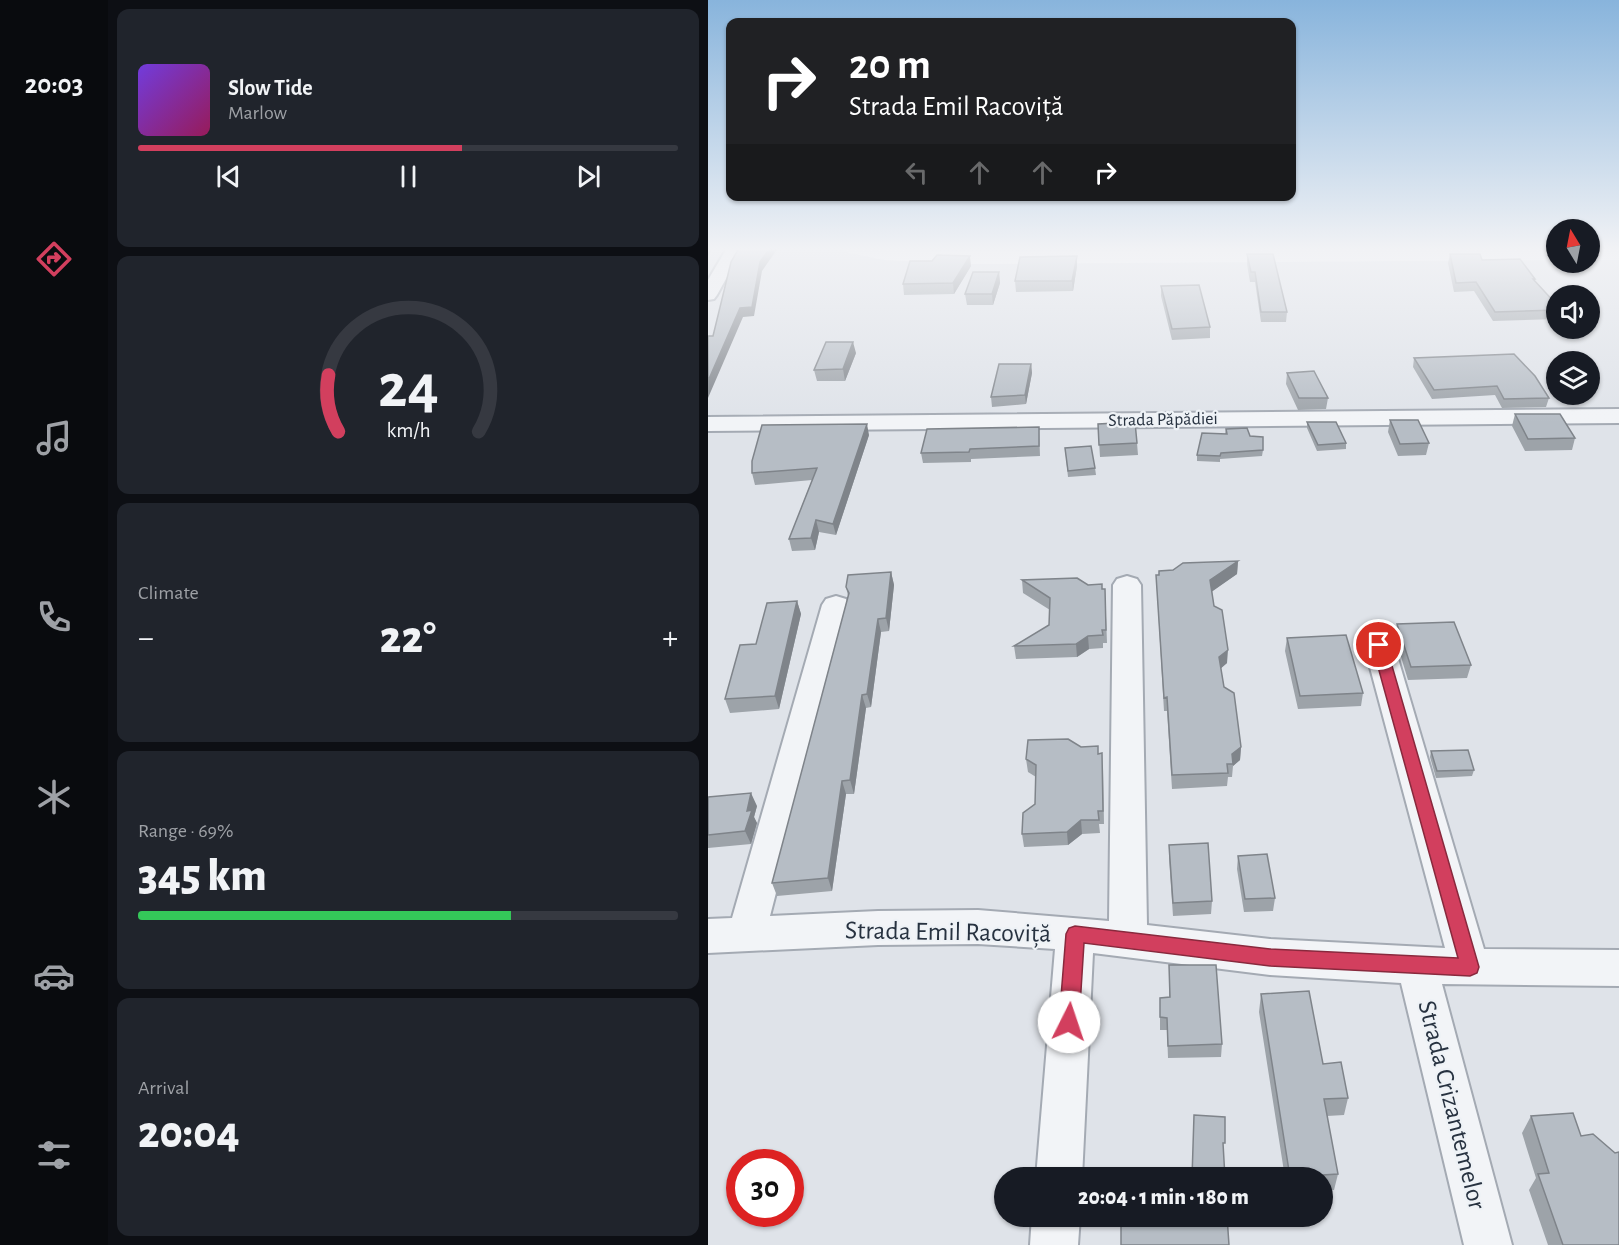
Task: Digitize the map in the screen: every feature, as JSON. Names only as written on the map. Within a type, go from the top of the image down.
[{"type":"street","name":"Strada Păpădiei","points":[[708,424],[1619,416]]},
{"type":"street","points":[[1127,585],[1128,942]]},
{"type":"street","points":[[746,935],[836,604]]},
{"type":"street","points":[[1379,645],[1470,967]]},
{"type":"street","name":"Strada Emil Racoviță","points":[[708,936],[878,928],[966,927],[1075,934],[1270,957],[1417,966],[1619,968]]},
{"type":"street","points":[[1060,1167],[1075,934]]},
{"type":"street","name":"Strada Crizantemelor","points":[[1417,966],[1488,1245]]},
{"type":"street","points":[[1054,1245],[1055,1227]]},
{"type":"building","points":[[720,306],[752,306],[740,308],[708,381],[708,336],[713,336]]},
{"type":"building","points":[[1166,306],[1205,306],[1210,327],[1172,329]]},
{"type":"building","points":[[1260,306],[1286,306],[1287,312],[1261,312]]},
{"type":"building","points":[[1491,306],[1546,306],[1546,310],[1495,312]]},
{"type":"building","points":[[826,342],[853,342],[843,369],[814,370]]},
{"type":"building","points":[[1514,354],[1535,376],[1546,393],[1546,398],[1504,399],[1497,386],[1434,390],[1414,358]]},
{"type":"building","points":[[999,364],[1031,364],[1025,395],[991,397]]},
{"type":"building","points":[[1314,371],[1328,398],[1299,398],[1287,373]]},
{"type":"building","points":[[1515,414],[1560,414],[1575,438],[1528,439]]},
{"type":"building","points":[[1390,420],[1418,420],[1429,443],[1400,444]]},
{"type":"building","points":[[1135,422],[1137,443],[1099,445],[1098,424]]},
{"type":"building","points":[[1307,422],[1336,422],[1346,443],[1318,445]]},
{"type":"building","points":[[867,424],[833,524],[816,520],[811,538],[789,539],[817,468],[752,473],[752,461],[762,425]]},
{"type":"building","points":[[1039,427],[1039,446],[970,449],[969,452],[921,453],[927,429]]},
{"type":"building","points":[[1247,428],[1250,436],[1263,437],[1263,450],[1221,453],[1220,456],[1197,455],[1202,433],[1227,434],[1226,429]]},
{"type":"building","points":[[1091,446],[1095,468],[1068,471],[1065,448]]},
{"type":"building","points":[[1238,561],[1210,580],[1214,606],[1222,610],[1228,650],[1219,657],[1224,687],[1234,693],[1241,747],[1232,754],[1233,764],[1227,764],[1228,773],[1172,775],[1167,697],[1164,698],[1156,575],[1159,575],[1159,571],[1173,570],[1183,563]]},
{"type":"building","points":[[891,572],[886,618],[878,619],[867,694],[862,695],[850,780],[842,781],[828,878],[772,883],[849,593],[846,587],[848,575]]},
{"type":"building","points":[[1077,578],[1088,585],[1102,584],[1102,589],[1105,589],[1106,630],[1102,630],[1103,635],[1088,636],[1076,644],[1014,646],[1049,625],[1050,598],[1022,580]]},
{"type":"building","points":[[797,601],[775,696],[725,699],[740,645],[756,644],[767,603]]},
{"type":"building","points":[[1454,622],[1471,665],[1411,667],[1397,624]]},
{"type":"building","points":[[1346,635],[1363,693],[1300,696],[1287,638]]},
{"type":"building","points":[[1068,739],[1081,747],[1098,746],[1098,754],[1102,753],[1103,811],[1098,811],[1099,820],[1081,820],[1067,832],[1022,834],[1023,813],[1035,804],[1036,765],[1026,759],[1028,740]]},
{"type":"building","points":[[1468,750],[1474,770],[1437,771],[1431,751]]},
{"type":"building","points":[[751,793],[747,811],[752,810],[745,831],[708,835],[708,797]]},
{"type":"building","points":[[1208,843],[1212,901],[1173,903],[1169,845]]},
{"type":"building","points":[[1267,854],[1275,898],[1245,899],[1238,856]]},
{"type":"building","points":[[1169,965],[1216,965],[1222,1044],[1168,1046],[1167,1018],[1160,1017],[1160,998],[1170,997]]},
{"type":"building","points":[[1309,991],[1323,1064],[1341,1062],[1348,1098],[1324,1099],[1338,1174],[1333,1174],[1333,1167],[1288,1167],[1261,994]]},
{"type":"building","points":[[1573,1113],[1581,1136],[1593,1134],[1615,1153],[1619,1152],[1619,1245],[1563,1245],[1538,1174],[1549,1173],[1531,1116]]},
{"type":"building","points":[[1194,1115],[1225,1117],[1224,1167],[1192,1167]]},
{"type":"building","points":[[1121,1227],[1228,1227],[1229,1245],[1121,1245]]},
{"type":"route","points":[[1069,1022],[1075,934],[1270,957],[1470,967],[1379,645]]}]
